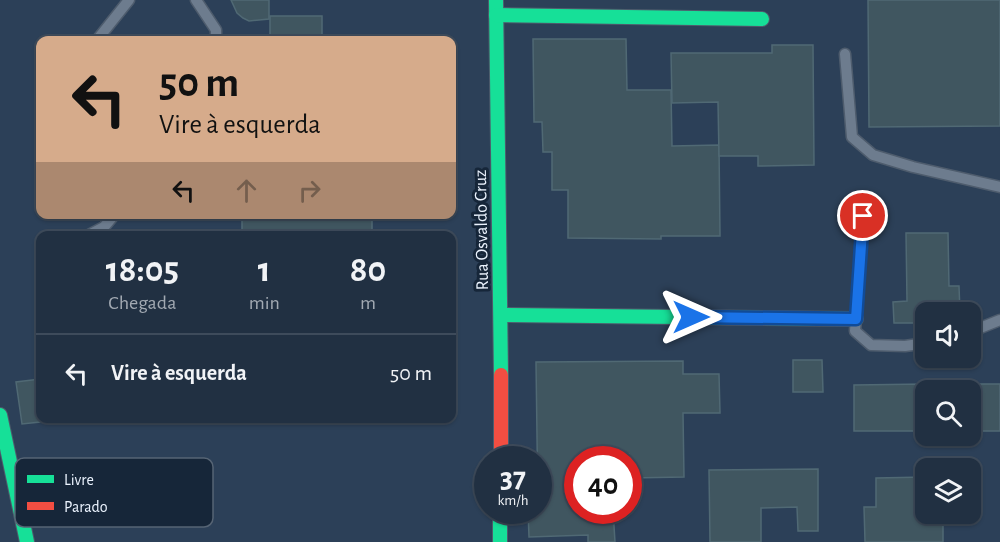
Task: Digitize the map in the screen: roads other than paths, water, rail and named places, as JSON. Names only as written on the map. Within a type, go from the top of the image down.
[{"type":"main road","name":"Rua Osvaldo Cruz","points":[[496,0],[501,446]]},
{"type":"main road","points":[[496,15],[762,19]]},
{"type":"main road","points":[[501,315],[856,319]]},
{"type":"main road","points":[[1,419],[15,485]]},
{"type":"main road","points":[[500,524],[500,542]]},
{"type":"main road","points":[[24,527],[27,542]]},
{"type":"lane","points":[[100,36],[129,0]]},
{"type":"lane","points":[[196,0],[216,30],[216,36]]},
{"type":"lane","points":[[845,54],[852,137],[873,155],[913,167],[1000,187]]},
{"type":"lane","points":[[863,216],[855,330],[871,345],[915,345]]},
{"type":"lane","points":[[96,231],[111,219]]},
{"type":"lane","points":[[981,328],[1000,320]]}]
